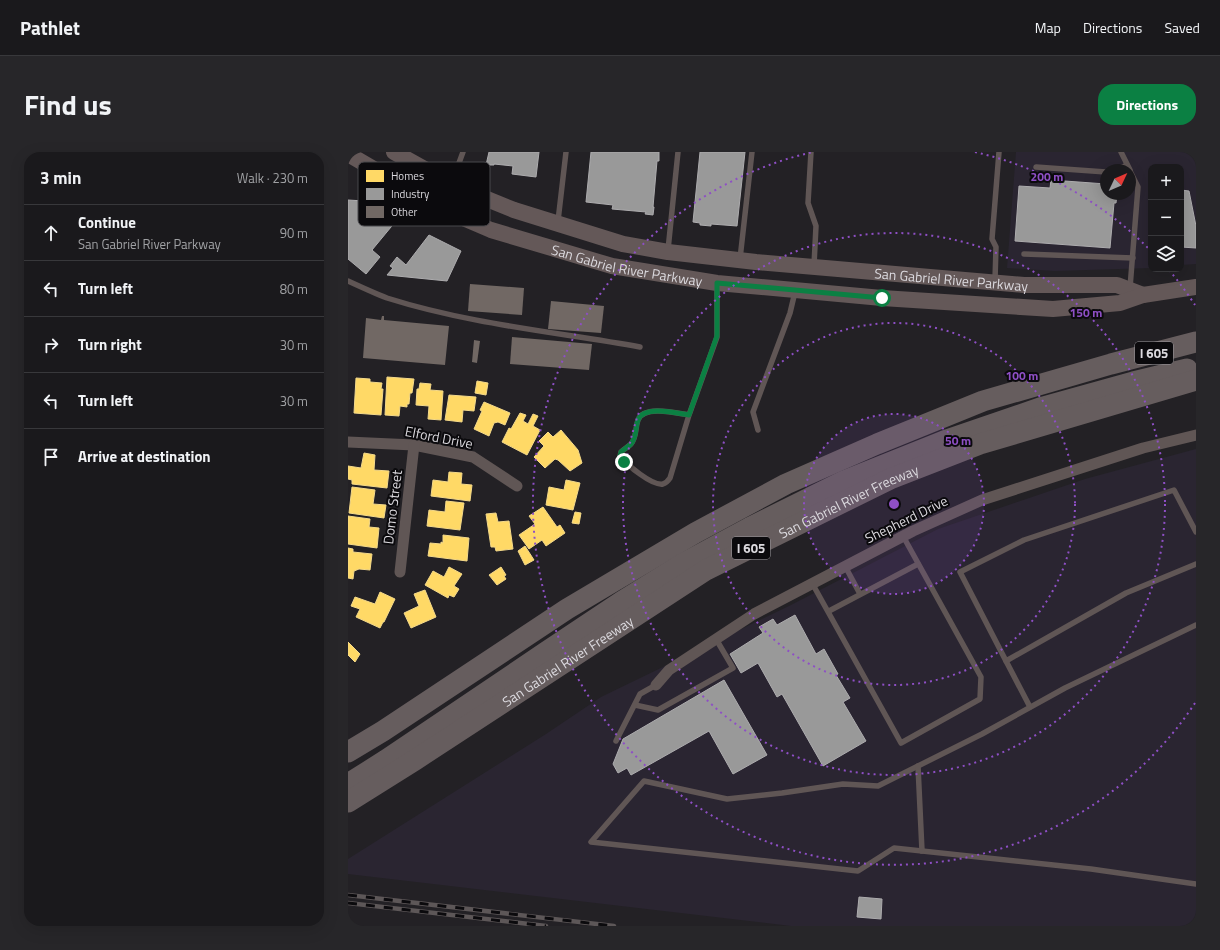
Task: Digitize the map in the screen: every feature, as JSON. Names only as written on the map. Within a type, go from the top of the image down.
[{"type":"highway","name":"I 605","points":[[348,752],[389,727],[567,609],[695,533],[786,484],[877,444],[983,401],[1118,362],[1196,342]]},
{"type":"highway","points":[[348,772],[626,589],[701,546],[773,508],[876,461],[970,424],[1077,389],[1174,364],[1196,360]]},
{"type":"highway","points":[[348,784],[608,611],[684,563],[749,528],[844,481],[944,441],[1043,406],[1133,382],[1196,368]]},
{"type":"highway","name":"San Gabriel River Freeway","points":[[348,802],[706,570],[883,483],[980,444],[1196,380]]},
{"type":"main road","name":"San Gabriel River Parkway","points":[[397,153],[413,162]]},
{"type":"main road","name":"San Gabriel River Parkway","points":[[348,154],[362,162]]},
{"type":"main road","name":"San Gabriel River Parkway","points":[[490,200],[514,210],[623,244],[668,252],[1024,286],[1117,285],[1136,292],[1196,288]]},
{"type":"main road","name":"San Gabriel River Parkway","points":[[482,226],[612,266],[717,283],[882,298],[1053,308],[1120,303],[1136,292]]},
{"type":"street","name":"Shepherd Drive","points":[[656,684],[668,670],[754,614],[903,536],[982,500],[1143,448],[1196,435]]},
{"type":"street","name":"Elford Drive","points":[[348,442],[414,445],[472,456],[517,486]]},
{"type":"street","name":"Domo Street","points":[[400,572],[414,445]]},
{"type":"lane","points":[[459,162],[463,152]]},
{"type":"lane","points":[[557,224],[566,152]]},
{"type":"lane","points":[[668,252],[678,152]]},
{"type":"lane","points":[[740,260],[752,152]]},
{"type":"lane","points":[[811,152],[808,203],[816,226],[813,267]]},
{"type":"lane","points":[[995,283],[996,247],[992,239],[999,152]]},
{"type":"lane","points":[[1121,152],[1127,164]]},
{"type":"lane","points":[[1036,167],[1100,172]]},
{"type":"lane","points":[[1136,183],[1138,187],[1132,258],[1136,292]]},
{"type":"lane","points":[[1024,254],[1132,258]]},
{"type":"lane","points":[[348,281],[386,297],[484,322],[583,336],[640,347]]},
{"type":"lane","points":[[689,415],[653,411],[646,412],[638,421],[634,439],[630,445],[621,452],[620,456],[624,462],[652,481],[661,484],[670,478],[689,415],[717,336],[717,283]]},
{"type":"lane","points":[[758,430],[753,412],[790,313],[796,290]]},
{"type":"lane","points":[[1030,707],[960,572],[1024,540],[1174,490],[1196,532]]},
{"type":"lane","points":[[812,583],[902,743],[980,699],[981,676],[903,536]]},
{"type":"lane","points":[[829,611],[918,564]]},
{"type":"lane","points":[[1006,661],[1126,592],[1196,564]]},
{"type":"lane","points":[[846,566],[860,594]]},
{"type":"lane","points":[[1196,625],[1065,688],[982,734],[878,786],[843,784],[727,799],[644,781],[591,842],[858,871],[894,848],[1091,868],[1196,884]]},
{"type":"lane","points":[[635,705],[658,710],[733,668],[716,639]]},
{"type":"lane","points":[[616,741],[640,694],[656,684]]},
{"type":"lane","points":[[918,766],[922,851]]},
{"type":"shaded area","points":[[1016,152],[1196,152],[1196,264],[1184,265],[1184,164],[1148,164],[1148,268],[1055,271],[1007,268]]},
{"type":"shaded area","points":[[1196,449],[1196,926],[791,926],[348,874],[348,859],[546,734],[601,697],[791,605],[938,529],[1085,479]]},
{"type":"building: Homes","points":[[387,377],[414,379],[409,404],[407,404],[407,407],[400,406],[399,416],[385,415]]},
{"type":"building: Homes","points":[[356,378],[370,379],[370,382],[382,383],[381,415],[354,413]]},
{"type":"building: Homes","points":[[477,381],[488,383],[486,395],[475,393]]},
{"type":"building: Homes","points":[[420,383],[431,384],[430,390],[443,391],[441,420],[428,419],[429,406],[416,405],[417,389],[419,389]]},
{"type":"building: Homes","points":[[449,395],[476,397],[474,411],[463,410],[462,422],[445,420]]},
{"type":"building: Homes","points":[[484,402],[510,413],[505,425],[498,422],[494,423],[489,436],[474,429],[482,411],[480,410]]},
{"type":"building: Homes","points":[[520,413],[526,415],[523,421],[528,424],[533,414],[538,416],[533,426],[540,430],[527,455],[502,442],[509,428],[511,429]]},
{"type":"building: Homes","points":[[561,430],[578,450],[582,463],[570,471],[555,459],[545,468],[534,457],[544,446],[539,441],[548,432],[553,437]]},
{"type":"building: Homes","points":[[364,453],[375,455],[374,470],[389,471],[387,488],[352,484],[352,480],[348,479],[348,466],[361,468]]},
{"type":"building: Homes","points":[[449,472],[462,473],[461,484],[472,485],[470,501],[431,496],[433,480],[448,482]]},
{"type":"building: Homes","points":[[566,480],[580,483],[573,510],[546,505],[549,487],[564,490]]},
{"type":"building: Homes","points":[[352,487],[375,490],[373,504],[386,505],[384,518],[349,513]]},
{"type":"building: Homes","points":[[446,501],[464,503],[460,530],[427,526],[429,510],[445,512]]},
{"type":"building: Homes","points":[[543,507],[557,527],[560,525],[565,533],[546,546],[542,540],[529,549],[519,535],[535,524],[529,516]]},
{"type":"building: Homes","points":[[575,512],[581,513],[579,524],[572,523]]},
{"type":"building: Homes","points":[[496,513],[498,522],[509,521],[513,549],[496,551],[495,547],[491,547],[486,514]]},
{"type":"building: Homes","points":[[348,516],[370,519],[369,527],[379,528],[377,548],[348,544]]},
{"type":"building: Homes","points":[[443,535],[469,538],[467,561],[428,556],[430,543],[443,543]]},
{"type":"building: Homes","points":[[525,546],[534,560],[525,565],[518,551]]},
{"type":"building: Homes","points":[[348,548],[353,549],[353,552],[372,554],[370,570],[359,569],[354,571],[353,579],[348,578]]},
{"type":"building: Homes","points":[[449,567],[462,574],[454,586],[459,589],[454,597],[449,595],[448,598],[425,585],[433,571],[444,577]]},
{"type":"building: Homes","points":[[501,567],[506,575],[504,576],[506,579],[497,585],[489,575]]},
{"type":"building: Homes","points":[[425,590],[436,617],[411,628],[404,613],[419,606],[414,594]]},
{"type":"building: Homes","points":[[380,592],[395,599],[380,628],[356,617],[360,609],[351,606],[355,597],[375,604]]},
{"type":"building: Homes","points":[[348,642],[360,654],[355,662],[348,655]]},
{"type":"building: Industry","points":[[489,152],[539,152],[536,177],[512,174],[513,166],[490,165],[490,162],[487,162]]},
{"type":"building: Industry","points":[[591,152],[659,152],[653,215],[645,214],[646,212],[612,209],[613,205],[586,202]]},
{"type":"building: Industry","points":[[700,152],[745,152],[737,226],[711,224],[711,226],[700,225],[700,223],[693,222]]},
{"type":"building: Industry","points":[[1051,180],[1100,184],[1100,200],[1116,200],[1116,203],[1114,203],[1110,248],[1015,241],[1019,186],[1050,188]]},
{"type":"building: Industry","points":[[1184,190],[1189,191],[1196,226],[1196,248],[1184,247]]},
{"type":"building: Industry","points":[[348,200],[358,201],[358,226],[392,226],[372,250],[380,257],[366,274],[348,259]]},
{"type":"building: Industry","points":[[429,235],[461,251],[447,281],[387,275],[393,268],[390,266],[397,257],[406,265]]},
{"type":"building: Industry","points":[[795,615],[816,654],[824,649],[838,674],[836,675],[850,698],[843,702],[866,741],[823,766],[782,694],[777,697],[758,663],[741,673],[730,654],[763,633],[759,627],[773,619],[777,625]]},
{"type":"building: Industry","points":[[724,680],[767,755],[733,774],[709,731],[631,775],[627,768],[618,773],[613,764],[623,739]]},
{"type":"building: Industry","points":[[859,897],[882,899],[881,919],[857,917]]},
{"type":"building: Other","points":[[470,284],[524,288],[522,315],[468,311]]},
{"type":"building: Other","points":[[551,301],[604,306],[601,333],[548,329]]},
{"type":"building: Other","points":[[382,316],[384,316],[384,320],[449,326],[445,365],[363,358],[366,318],[381,320]]},
{"type":"building: Other","points":[[512,337],[592,344],[589,370],[510,364]]},
{"type":"building: Other","points":[[474,340],[480,341],[477,363],[472,362]]},
{"type":"railway","points":[[348,895],[614,926]]},
{"type":"railway","points":[[348,903],[546,926]]},
{"type":"route","points":[[624,462],[620,456],[621,452],[624,448],[630,445],[634,439],[638,421],[646,412],[653,411],[689,415],[717,336],[717,283],[882,298]]}]
